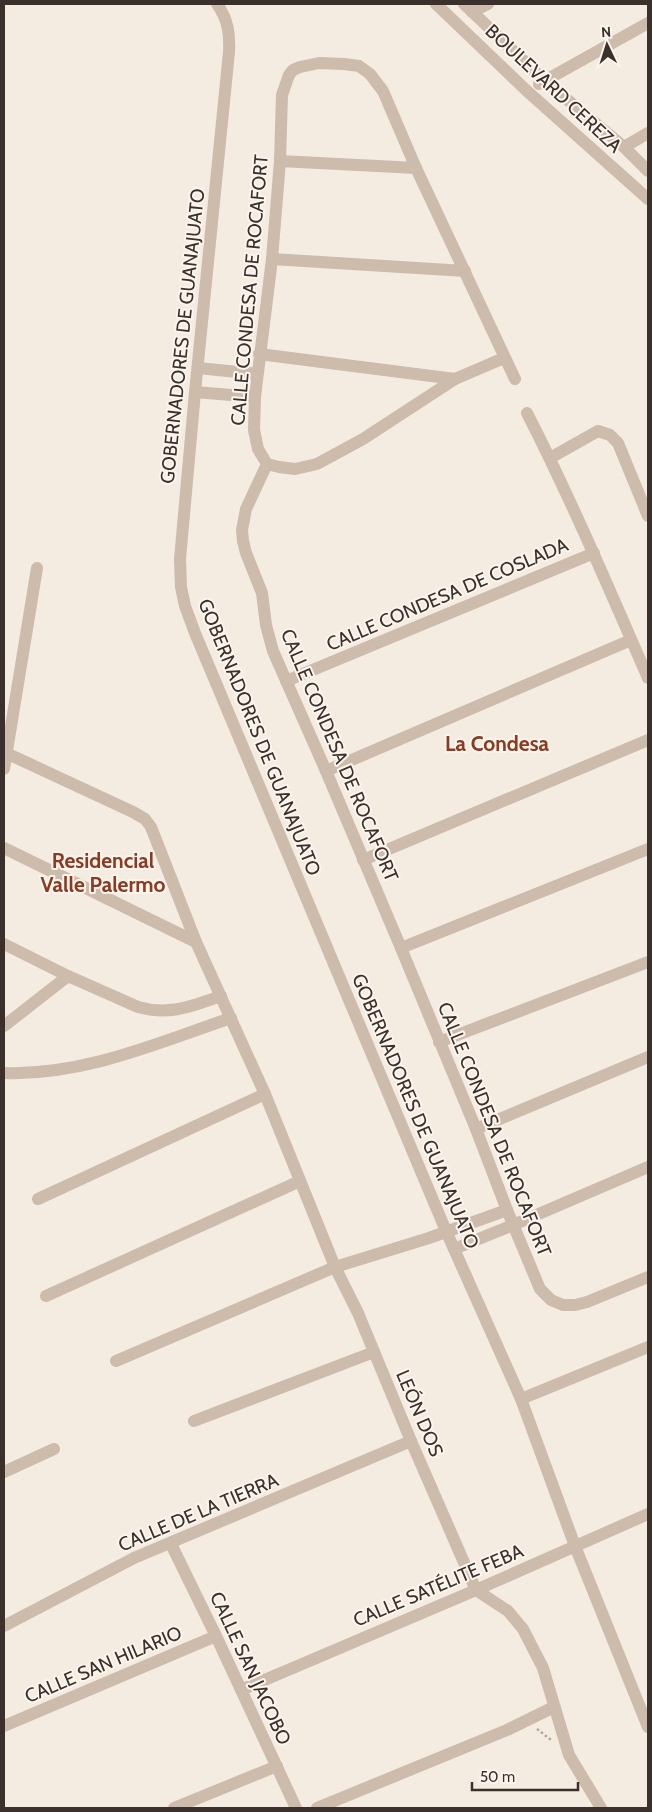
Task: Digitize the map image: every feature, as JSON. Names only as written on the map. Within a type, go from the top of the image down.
[{"type":"street","name":"GOBERNADORES DE GUANAJUATO","points":[[217,4],[226,18],[230,34],[230,52],[180,559],[181,587],[185,606],[446,1231],[521,1399],[575,1546],[648,1727]]},
{"type":"street","name":"BOULEVARD CEREZA","points":[[436,4],[527,91],[648,199]]},
{"type":"street","points":[[468,8],[488,4]]},
{"type":"street","name":"BOULEVARD CEREZA","points":[[468,8],[545,81],[624,147],[648,171]]},
{"type":"street","points":[[527,91],[648,23]]},
{"type":"street","name":"CALLE CONDESA DE ROCAFORT","points":[[515,379],[416,168],[383,91],[370,74],[360,66],[308,64],[293,70],[282,95],[280,161],[272,259],[255,397],[254,430],[258,449],[267,464],[246,509],[242,530],[243,541],[262,593],[266,625],[273,650],[401,948],[476,1129],[506,1210],[540,1289],[551,1300],[563,1305],[575,1305],[648,1277]]},
{"type":"street","points":[[624,147],[648,133]]},
{"type":"street","points":[[280,161],[416,168]]},
{"type":"street","points":[[272,259],[465,271]]},
{"type":"street","points":[[259,354],[455,379]]},
{"type":"street","points":[[267,464],[295,469],[317,464],[363,439],[455,379],[504,358]]},
{"type":"street","points":[[198,368],[257,374]]},
{"type":"street","points":[[195,392],[255,397]]},
{"type":"street","points":[[527,413],[594,554],[648,678]]},
{"type":"street","points":[[550,458],[598,431],[610,435],[618,442],[648,516]]},
{"type":"street","name":"CALLE CONDESA DE COSLADA","points":[[286,681],[594,554]]},
{"type":"street","points":[[4,769],[37,568]]},
{"type":"street","points":[[326,771],[632,640]]},
{"type":"street","points":[[363,860],[648,740]]},
{"type":"street","name":"LEÓN DOS","points":[[6,753],[133,812],[145,819],[151,827],[196,942],[265,1094],[335,1268],[358,1313],[476,1590]]},
{"type":"street","points":[[4,848],[196,942]]},
{"type":"street","points":[[401,948],[648,849]]},
{"type":"street","points":[[4,944],[68,976],[149,1010],[177,1010],[221,996]]},
{"type":"street","points":[[439,1042],[648,962]]},
{"type":"street","points":[[4,1026],[68,976]]},
{"type":"street","points":[[4,1073],[35,1073],[89,1065],[112,1059],[231,1018]]},
{"type":"street","points":[[476,1129],[648,1057]]},
{"type":"street","points":[[38,1199],[265,1094]]},
{"type":"street","points":[[454,1249],[513,1226],[648,1167]]},
{"type":"street","points":[[46,1296],[300,1181]]},
{"type":"street","points":[[116,1361],[335,1268],[506,1210]]},
{"type":"street","points":[[521,1399],[648,1346]]},
{"type":"street","points":[[194,1420],[374,1352]]},
{"type":"street","name":"CALLE DE LA TIERRA","points":[[4,1626],[134,1558],[411,1441]]},
{"type":"street","points":[[4,1472],[54,1449]]},
{"type":"street","name":"CALLE SATÉLITE FEBA","points":[[241,1690],[648,1514]]},
{"type":"street","name":"CALLE SAN JACOBO","points":[[171,1544],[296,1808]]},
{"type":"street","points":[[476,1590],[508,1611],[523,1629],[543,1668],[569,1755],[600,1805]]},
{"type":"street","name":"CALLE SAN HILARIO","points":[[4,1726],[216,1636]]},
{"type":"street","points":[[317,1808],[526,1721],[554,1707]]},
{"type":"street","points":[[174,1808],[277,1766]]},
{"type":"path","points":[[526,1721],[569,1755]]},
{"type":"district","name":"La Condesa","points":[[497,744]]},
{"type":"district","name":"Residencial Valle Palermo","points":[[103,873]]}]
